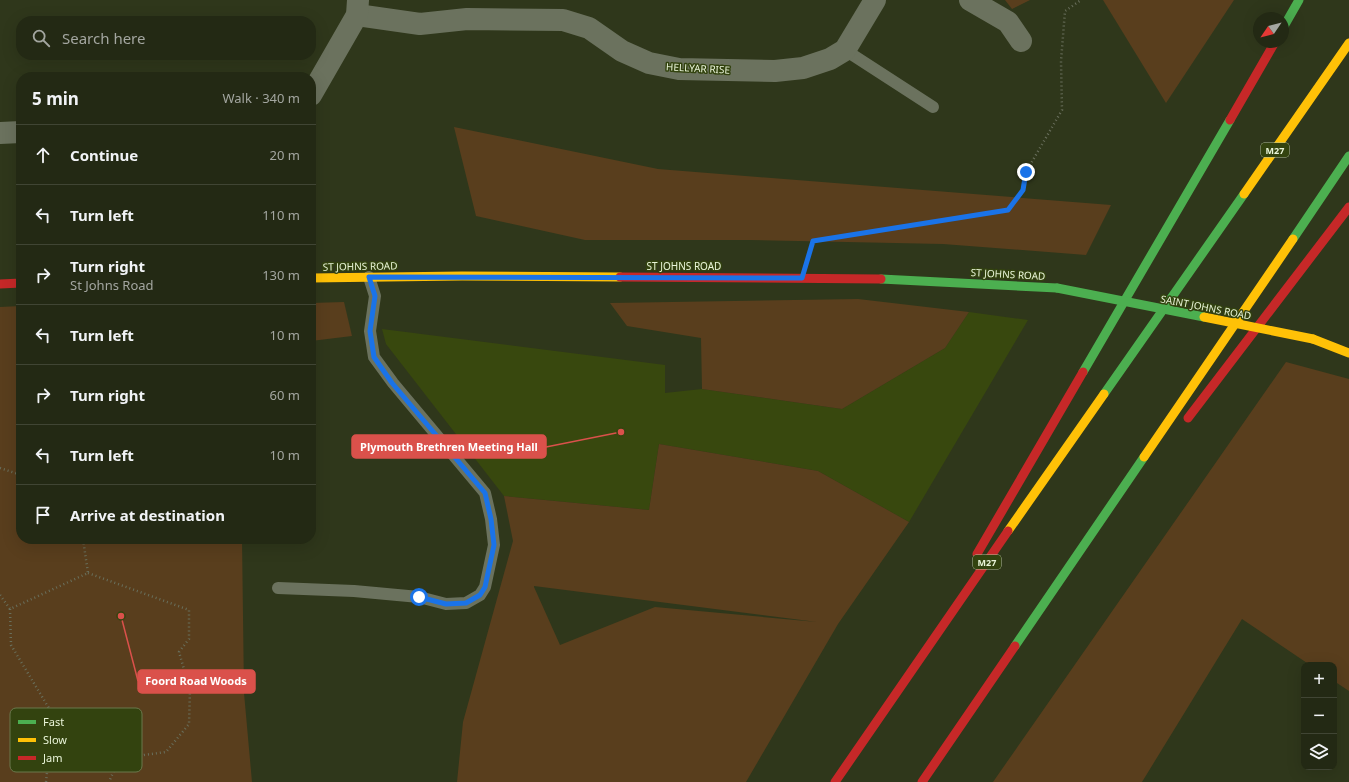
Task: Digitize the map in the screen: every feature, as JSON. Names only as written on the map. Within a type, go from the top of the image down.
[{"type":"main road","points":[[1289,18],[1300,0]]},
{"type":"main road","name":"M27","points":[[835,782],[897,690],[1349,43]]},
{"type":"main road","name":"M27","points":[[973,560],[1272,48]]},
{"type":"main road","points":[[922,782],[1349,156]]},
{"type":"main road","points":[[1184,423],[1349,207]]},
{"type":"main road","name":"ST JOHNS ROAD","points":[[316,278],[856,278],[1057,288]]},
{"type":"main road","points":[[0,284],[16,283]]},
{"type":"main road","name":"SAINT JOHNS ROAD","points":[[1057,288],[1313,339],[1349,353]]},
{"type":"main road","points":[[1030,624],[1136,486]]},
{"type":"main road","name":"M27","points":[[897,690],[957,587]]},
{"type":"street","name":"HELLYAR RISE","points":[[358,8],[420,24],[467,19],[563,20],[589,28],[622,51],[649,64],[679,69],[775,71],[803,68],[830,59],[845,50],[875,0]]},
{"type":"street","points":[[970,0],[1008,22],[1021,42]]},
{"type":"street","points":[[316,86],[358,8]]},
{"type":"street","points":[[0,133],[16,132]]},
{"type":"lane","points":[[845,50],[933,107]]},
{"type":"lane","points":[[278,588],[354,591],[405,596],[446,604],[466,603],[480,595],[485,587],[494,545],[491,519],[485,493],[392,383],[374,357],[370,331],[375,296],[369,277]]},
{"type":"path","points":[[802,278],[813,241],[1008,210],[1023,190],[1026,172],[1062,110],[1061,61],[1065,11],[1081,0]]},
{"type":"path","points":[[0,468],[16,473]]},
{"type":"path","points":[[84,544],[88,574]]},
{"type":"path","points":[[10,609],[88,574],[189,610],[188,638],[179,652],[190,690],[189,724],[166,752],[142,756]]},
{"type":"path","points":[[0,596],[10,609],[11,645],[49,708]]},
{"type":"path","points":[[46,782],[47,772]]},
{"type":"path","points":[[109,782],[113,772]]},
{"type":"shaded area","points":[[1005,0],[1030,0],[1012,9]]},
{"type":"shaded area","points":[[1103,0],[1234,0],[1166,103]]},
{"type":"shaded area","points":[[454,127],[658,169],[1111,205],[1086,255],[943,244],[750,240],[585,240],[476,216]]},
{"type":"shaded area","points":[[858,299],[969,312],[945,348],[842,409],[702,389],[701,338],[627,326],[610,303]]},
{"type":"shaded area","points":[[344,302],[352,336],[316,340],[316,303]]},
{"type":"shaded area","points":[[16,306],[16,544],[242,544],[244,693],[252,782],[0,782],[0,307]]},
{"type":"shaded area","points":[[969,312],[1028,320],[909,522],[818,471],[659,444],[649,510],[504,496],[386,344],[382,329],[665,365],[665,393],[702,389],[842,409],[945,348]]},
{"type":"shaded area","points":[[1286,362],[1349,379],[1349,691],[1337,683],[1337,662],[1306,662],[1242,619],[1142,782],[993,782]]},
{"type":"shaded area","points":[[659,444],[818,471],[909,522],[838,624],[746,782],[457,782],[463,722],[513,541],[504,496],[649,510]],"holes":[[[534,586],[817,622],[655,607],[560,645]]]},
{"type":"traffic: fast","points":[[1289,18],[1299,0]]},
{"type":"traffic: fast","points":[[1083,372],[1230,120]]},
{"type":"traffic: fast","points":[[1293,239],[1349,156]]},
{"type":"traffic: fast","points":[[1104,394],[1244,194]]},
{"type":"traffic: fast","points":[[881,279],[1057,288]]},
{"type":"traffic: fast","points":[[1057,288],[1204,317]]},
{"type":"traffic: fast","points":[[1015,646],[1144,457]]},
{"type":"traffic: slow","points":[[1244,194],[1349,43]]},
{"type":"traffic: slow","points":[[1144,457],[1293,239]]},
{"type":"traffic: slow","points":[[316,278],[462,276],[620,277]]},
{"type":"traffic: slow","points":[[1204,317],[1313,339]]},
{"type":"traffic: slow","points":[[1313,339],[1349,353]]},
{"type":"traffic: slow","points":[[1008,531],[1104,394]]},
{"type":"traffic: jam","points":[[1230,120],[1272,48]]},
{"type":"traffic: jam","points":[[1188,418],[1349,207]]},
{"type":"traffic: jam","points":[[620,277],[881,279]]},
{"type":"traffic: jam","points":[[0,284],[16,283]]},
{"type":"traffic: jam","points":[[977,554],[1083,372]]},
{"type":"traffic: jam","points":[[835,782],[1008,531]]},
{"type":"traffic: jam","points":[[922,782],[1015,646]]},
{"type":"place","name":"Plymouth Brethren Meeting Hall","points":[[621,432]]},
{"type":"place","name":"Foord Road Woods","points":[[121,616]]},
{"type":"route","points":[[419,597],[446,604],[466,603],[480,595],[485,587],[494,545],[491,519],[485,493],[392,383],[374,357],[370,331],[375,296],[369,277],[462,276],[802,278],[813,241],[1008,210],[1023,190],[1026,172]]}]
